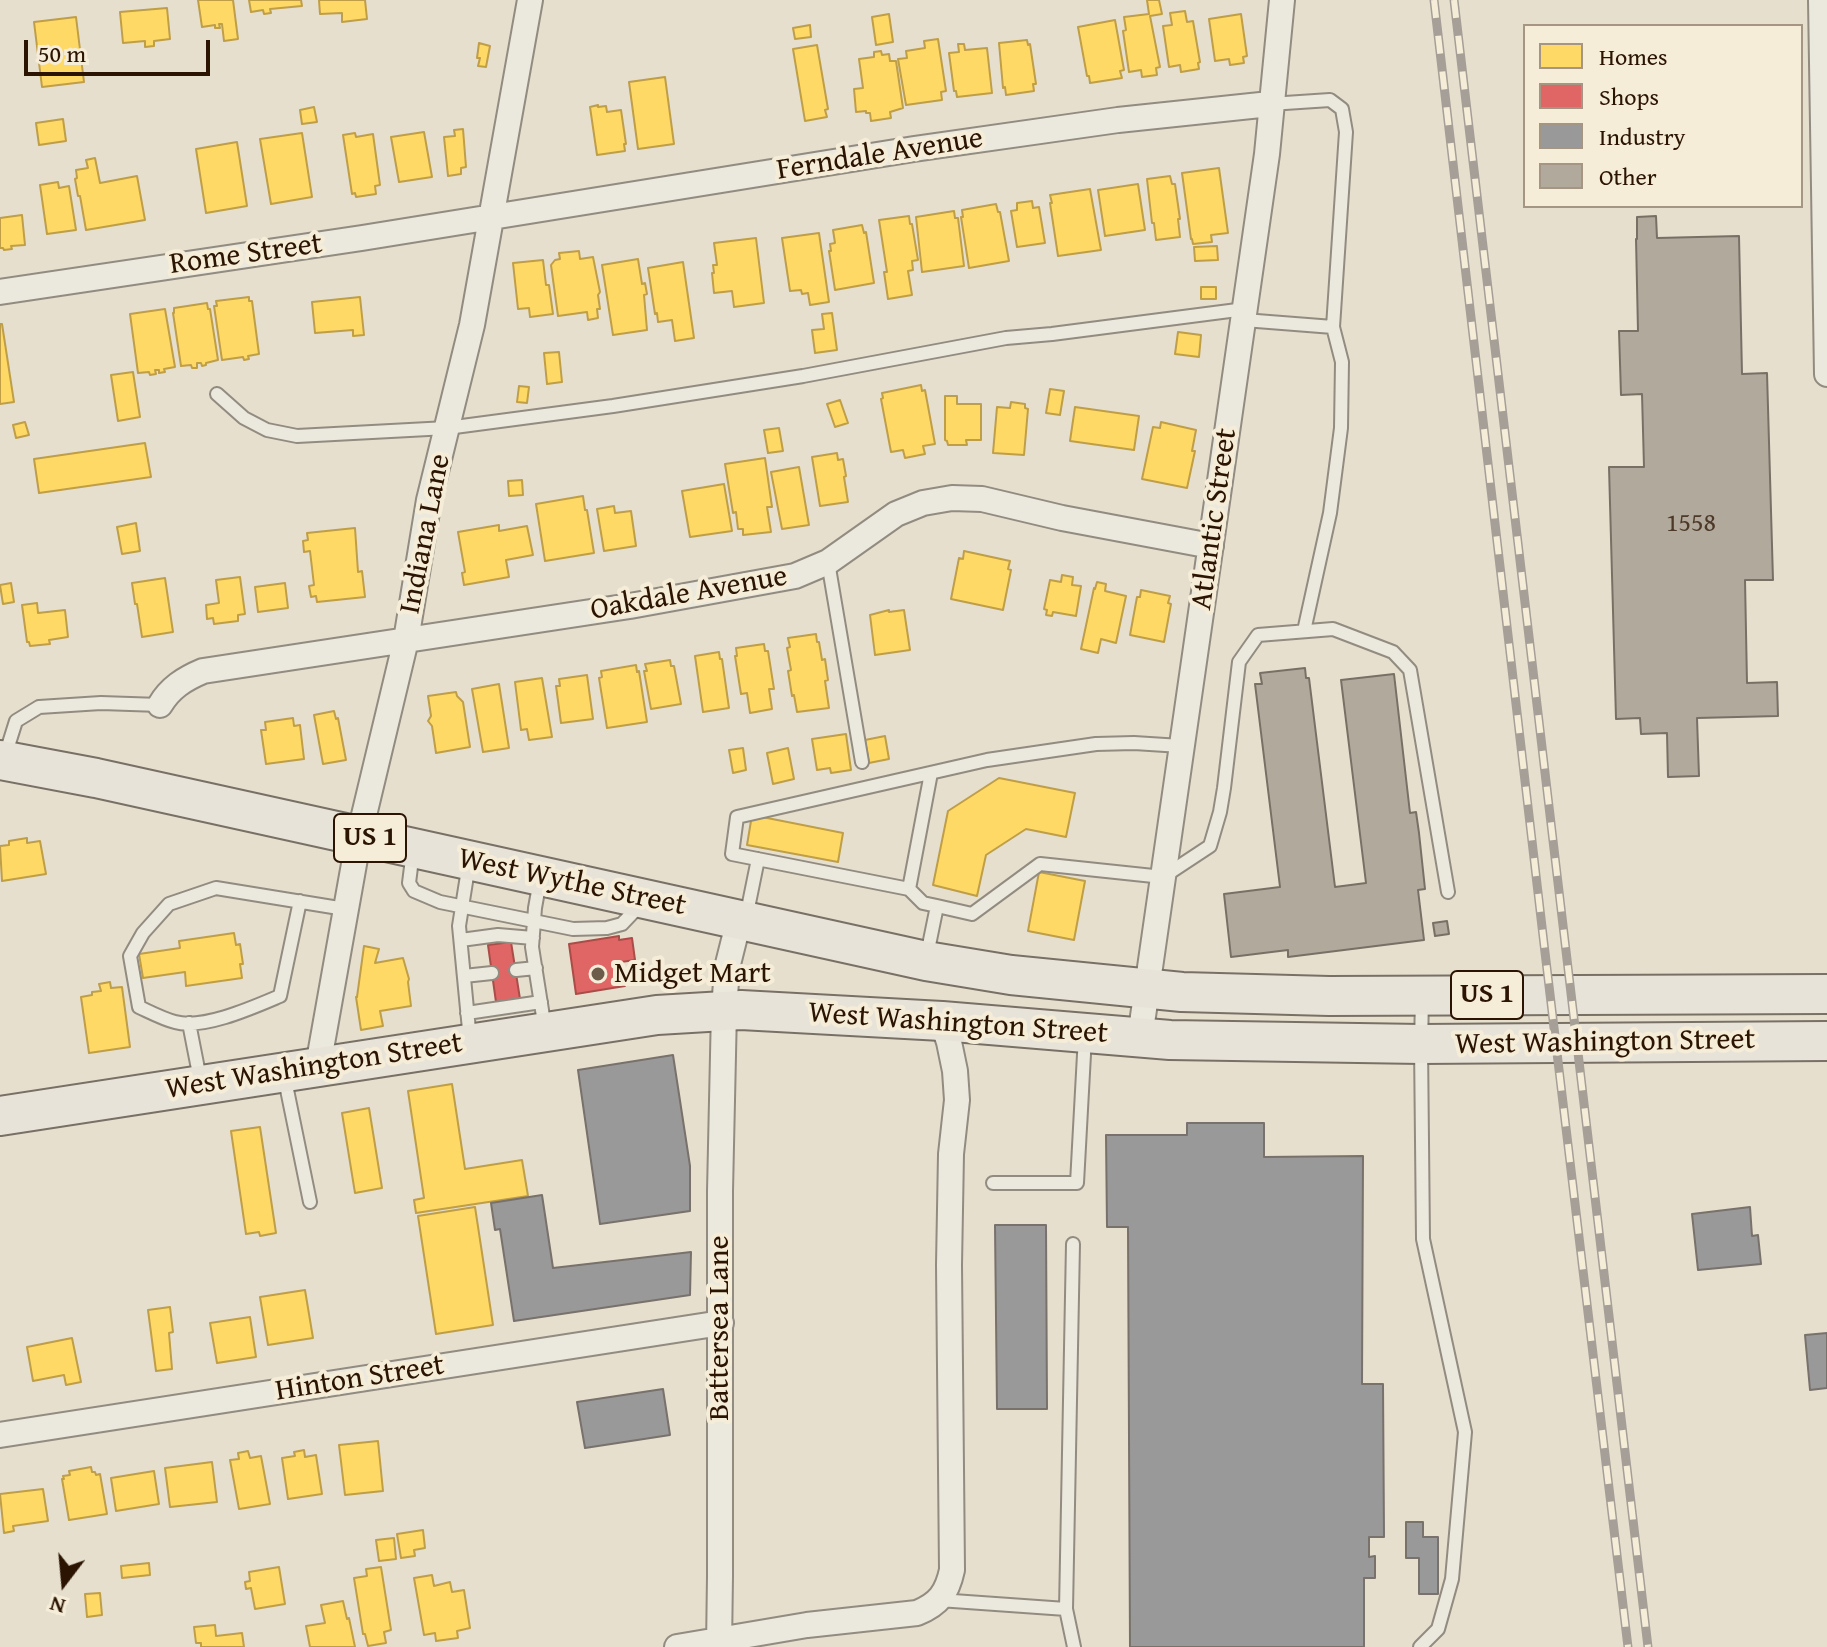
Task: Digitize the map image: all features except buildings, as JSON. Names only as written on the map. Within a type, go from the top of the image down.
[{"type":"main road","name":"West Wythe Street","points":[[2,760],[926,961],[1011,975],[1147,990]]},
{"type":"main road","name":"West Washington Street","points":[[1147,990],[1329,996],[1827,994]]},
{"type":"main road","name":"West Washington Street","points":[[0,1116],[301,1069],[469,1028],[544,1017],[724,1010],[942,1021],[1170,1040],[1421,1044],[1827,1041]]},
{"type":"street","name":"Indiana Lane","points":[[301,1069],[345,909],[359,836],[406,640],[429,500],[472,325],[530,0]]},
{"type":"street","name":"Atlantic Street","points":[[1140,1037],[1267,154],[1282,0]]},
{"type":"street","points":[[1823,11],[1827,374]]},
{"type":"street","name":"Ferndale Avenue","points":[[491,217],[945,145],[1118,120],[1270,104]]},
{"type":"street","name":"Rome Street","points":[[0,292],[491,217]]},
{"type":"street","name":"Oakdale Avenue","points":[[160,705],[184,679],[203,671],[630,606],[805,573],[828,562],[896,514],[923,503],[952,498],[982,499],[1062,518],[1211,546]]},
{"type":"street","name":"Battersea Lane","points":[[719,1643],[720,1191],[724,1010],[727,968],[742,921]]},
{"type":"street","points":[[677,1647],[719,1643],[807,1625],[917,1613],[939,1600],[949,1586],[952,1570],[949,1265],[951,1154],[957,1100],[955,1071],[942,1021]]},
{"type":"street","name":"Hinton Street","points":[[0,1435],[721,1323]]},
{"type":"lane","points":[[1270,104],[1330,100],[1342,109],[1346,132],[1333,327],[1342,362],[1341,428],[1330,513],[1304,631]]},
{"type":"lane","points":[[217,394],[244,418],[267,430],[297,436],[447,428],[803,376],[1006,338],[1245,314],[1333,327]]},
{"type":"lane","points":[[828,562],[862,762]]},
{"type":"lane","points":[[1181,746],[1096,744],[987,760],[737,817],[732,854],[909,889],[923,903],[972,914],[1040,864],[1163,877],[1210,846],[1224,788],[1239,662],[1258,635],[1333,629],[1393,652],[1410,670],[1448,892]]},
{"type":"lane","points":[[2,760],[16,721],[39,707],[101,703],[160,705]]},
{"type":"lane","points":[[909,889],[931,773]]},
{"type":"lane","points":[[413,848],[409,883],[414,891],[440,902],[573,929],[607,928],[622,924],[645,899]]},
{"type":"lane","points":[[742,921],[758,859]]},
{"type":"lane","points":[[469,860],[459,926],[469,1028]]},
{"type":"lane","points":[[541,876],[532,947],[544,1017]]},
{"type":"lane","points":[[300,901],[280,996],[240,1013],[189,1023],[175,1023],[139,1007],[130,956],[143,933],[169,904],[216,888],[300,901],[345,909]]},
{"type":"lane","points":[[926,961],[937,906]]},
{"type":"lane","points":[[461,940],[498,935],[533,938]]},
{"type":"lane","points":[[516,970],[536,968]]},
{"type":"lane","points":[[464,976],[492,973]]},
{"type":"lane","points":[[1420,1647],[1438,1629],[1452,1579],[1465,1432],[1423,1239],[1422,996]]},
{"type":"lane","points":[[189,1023],[201,1085]]},
{"type":"lane","points":[[993,1183],[1077,1183],[1086,1033]]},
{"type":"lane","points":[[301,1069],[310,1202]]},
{"type":"lane","points":[[1073,1244],[1066,1609],[1074,1647]]},
{"type":"lane","points":[[939,1600],[1066,1609]]},
{"type":"railway","points":[[1434,0],[1628,1647]]},
{"type":"railway","points":[[1454,0],[1648,1647]]},
{"type":"place","name":"Midget Mart","points":[[598,974]]}]
